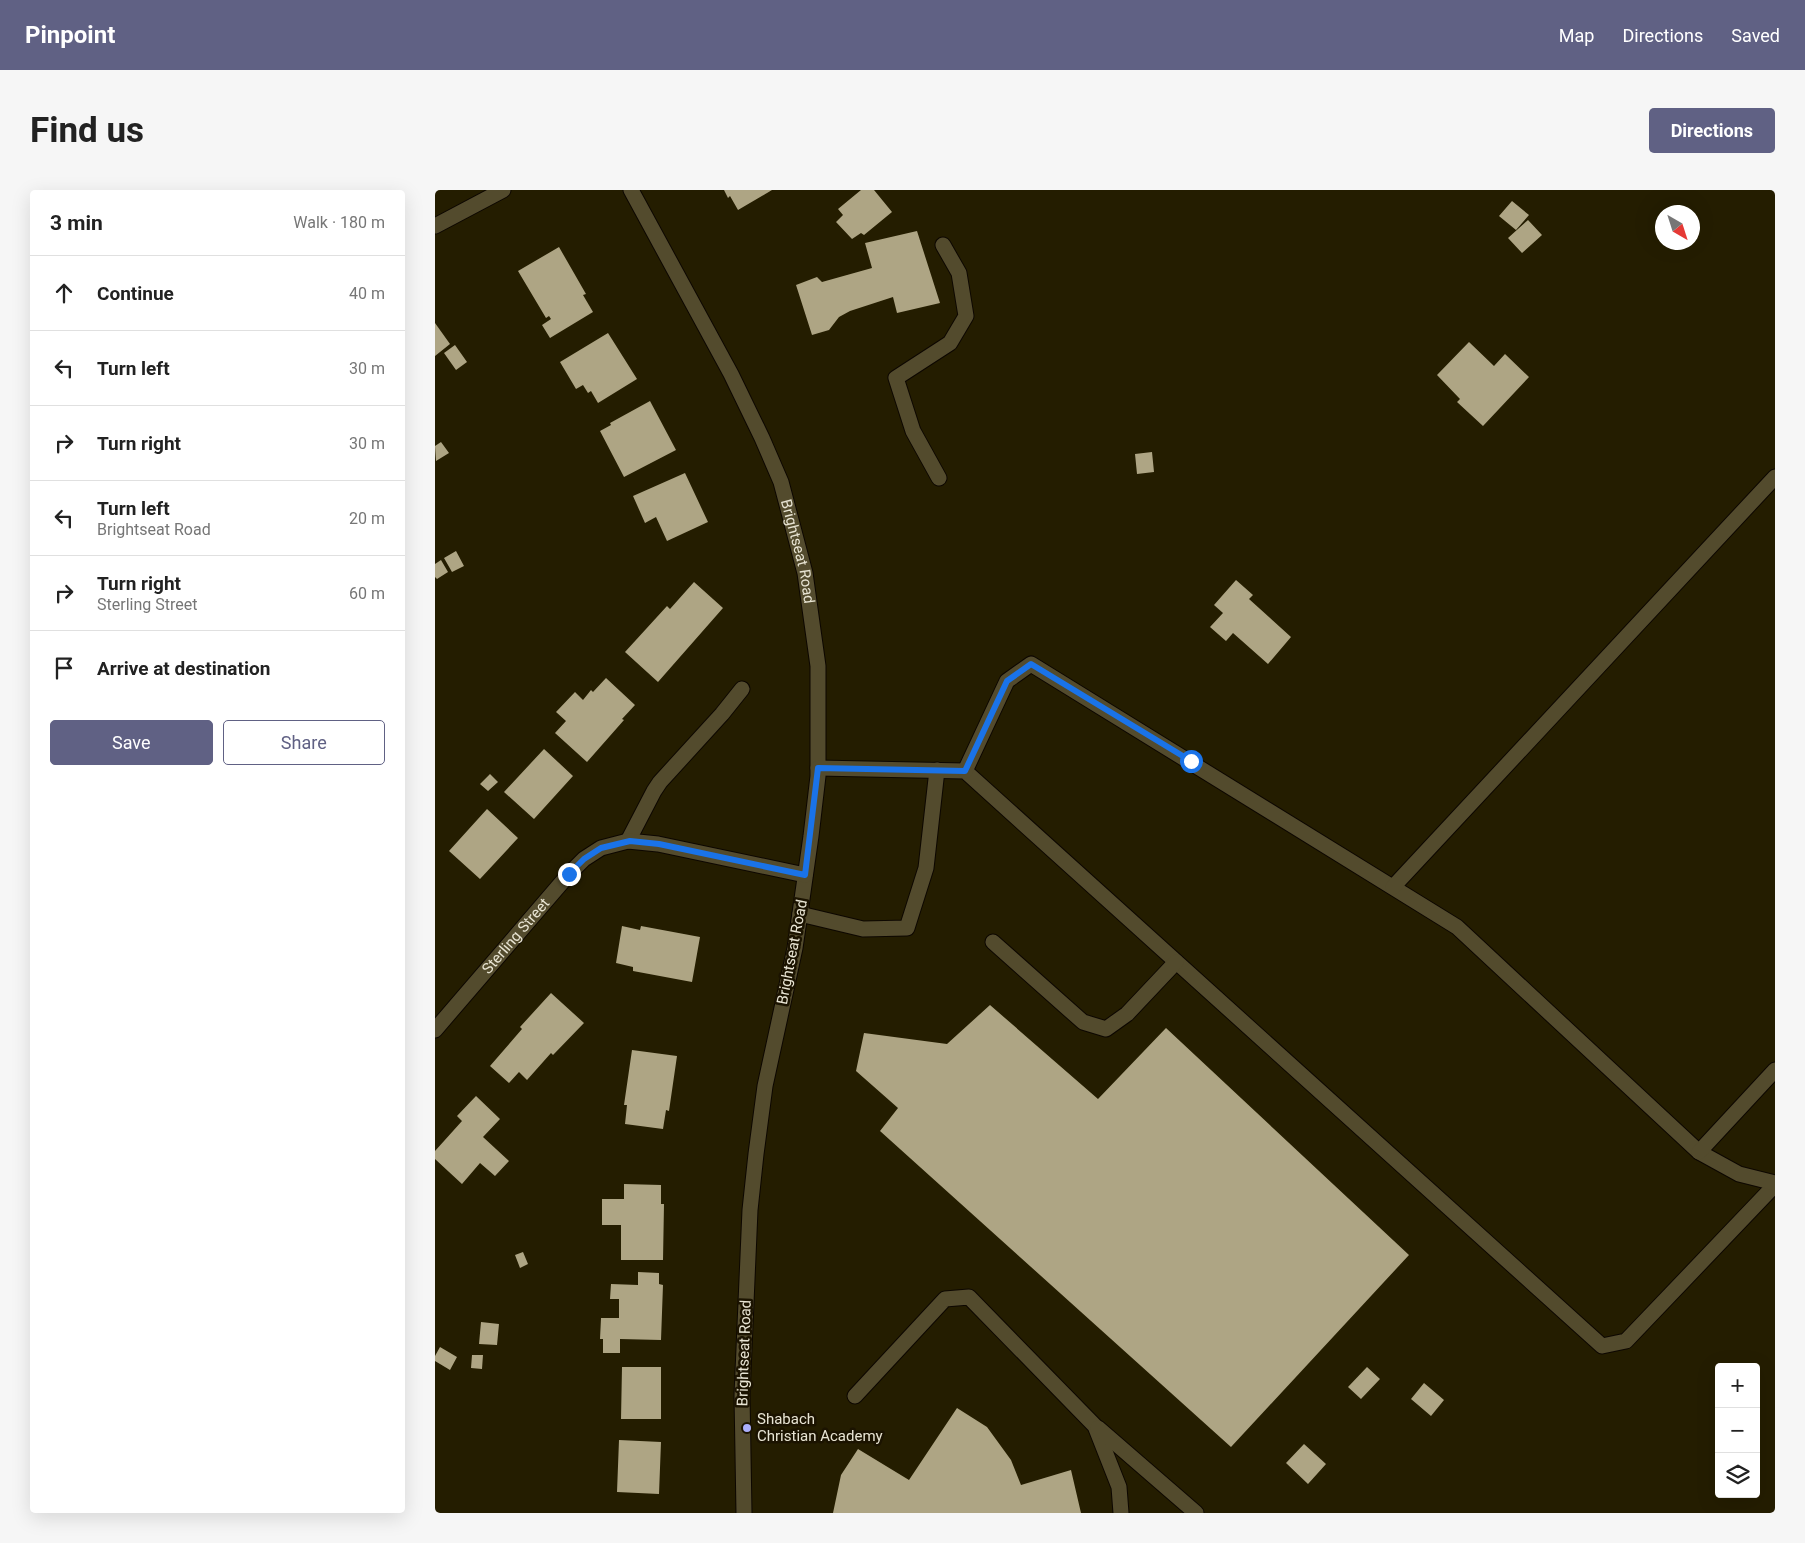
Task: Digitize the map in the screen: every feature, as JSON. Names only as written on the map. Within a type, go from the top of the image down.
[{"type":"street","points":[[435,226],[503,190]]},
{"type":"street","name":"Brightseat Road","points":[[631,190],[731,374],[781,482],[805,573],[818,666],[818,768],[805,875],[795,948],[765,1086],[754,1172],[747,1268],[742,1395],[744,1513]]},
{"type":"street","points":[[939,478],[913,431],[896,378],[949,343],[966,316],[959,273],[943,246]]},
{"type":"street","points":[[1393,887],[1775,477]]},
{"type":"street","points":[[818,768],[965,771],[1602,1346],[1625,1341],[1775,1184],[1739,1174],[1699,1152],[1457,927],[1031,664],[1007,681],[965,771]]},
{"type":"street","points":[[628,841],[660,782],[722,714],[742,689]]},
{"type":"street","points":[[800,914],[863,929],[907,928],[927,868],[937,770]]},
{"type":"street","name":"Sterling Street","points":[[435,1030],[569,874],[584,859],[601,848],[628,841],[659,844],[805,875]]},
{"type":"street","points":[[993,942],[1083,1022],[1106,1029],[1127,1014],[1176,962]]},
{"type":"street","points":[[1699,1152],[1775,1070]]},
{"type":"street","points":[[855,1396],[945,1299],[969,1297],[1095,1426],[1197,1513]]},
{"type":"street","points":[[1095,1426],[1119,1487],[1121,1513]]},
{"type":"building","points":[[724,190],[772,190],[738,210]]},
{"type":"building","points":[[861,190],[874,190],[892,212],[864,235],[861,233],[852,239],[836,222],[843,215],[838,209]]},
{"type":"building","points":[[1512,201],[1529,215],[1516,230],[1499,216]]},
{"type":"building","points":[[1528,220],[1542,235],[1522,253],[1508,238]]},
{"type":"building","points":[[917,231],[940,303],[897,313],[893,297],[850,311],[839,317],[829,330],[812,335],[796,285],[817,277],[822,282],[872,268],[865,243]]},
{"type":"building","points":[[559,247],[586,294],[583,295],[593,312],[550,338],[542,325],[551,319],[549,316],[546,318],[518,271]]},
{"type":"building","points":[[435,323],[450,344],[435,356]]},
{"type":"building","points":[[608,333],[637,379],[598,403],[591,391],[588,393],[583,385],[576,389],[560,362]]},
{"type":"building","points":[[1469,342],[1494,366],[1505,354],[1529,377],[1483,426],[1457,402],[1460,399],[1437,375]]},
{"type":"building","points":[[455,345],[467,362],[456,370],[444,353]]},
{"type":"building","points":[[650,401],[676,450],[624,477],[600,431],[611,425],[610,423]]},
{"type":"building","points":[[441,442],[449,453],[436,461],[435,446]]},
{"type":"building","points":[[1152,452],[1154,472],[1137,474],[1135,454]]},
{"type":"building","points":[[685,473],[708,522],[667,541],[656,517],[645,523],[633,496]]},
{"type":"building","points":[[456,551],[464,566],[452,572],[444,558]]},
{"type":"building","points":[[441,560],[448,572],[437,579],[435,577],[435,564]]},
{"type":"building","points":[[1236,580],[1253,595],[1249,599],[1291,637],[1268,664],[1233,633],[1226,641],[1210,627],[1223,613],[1214,605]]},
{"type":"building","points":[[694,582],[723,608],[658,682],[625,652],[667,606],[670,609]]},
{"type":"building","points":[[606,678],[635,705],[587,762],[555,733],[566,721],[556,712],[575,692],[583,700],[591,690],[593,692]]},
{"type":"building","points":[[544,749],[573,776],[534,819],[504,792]]},
{"type":"building","points":[[490,774],[498,782],[488,791],[480,784]]},
{"type":"building","points":[[487,809],[518,838],[480,879],[449,851]]},
{"type":"building","points":[[622,926],[640,930],[641,926],[700,937],[692,982],[633,971],[633,967],[616,963]]},
{"type":"building","points":[[551,993],[584,1023],[553,1055],[551,1053],[527,1080],[519,1072],[509,1083],[490,1066],[522,1029],[520,1027]]},
{"type":"building","points":[[990,1005],[1098,1099],[1166,1028],[1409,1255],[1231,1447],[880,1131],[898,1108],[856,1071],[864,1033],[947,1044]]},
{"type":"building","points":[[632,1050],[677,1056],[669,1111],[666,1110],[663,1129],[625,1124],[627,1105],[624,1105]]},
{"type":"building","points":[[476,1096],[500,1119],[483,1137],[509,1161],[495,1176],[480,1163],[462,1184],[435,1159],[435,1151],[462,1121],[457,1116]]},
{"type":"building","points":[[624,1184],[661,1185],[661,1204],[664,1204],[663,1260],[621,1260],[621,1225],[602,1225],[602,1199],[624,1199]]},
{"type":"building","points":[[523,1252],[528,1264],[520,1268],[515,1255]]},
{"type":"building","points":[[638,1272],[659,1273],[659,1284],[663,1285],[661,1340],[620,1339],[620,1353],[603,1353],[603,1339],[600,1339],[601,1318],[619,1318],[619,1299],[610,1299],[611,1284],[638,1285]]},
{"type":"building","points":[[481,1322],[499,1324],[497,1345],[479,1344]]},
{"type":"building","points":[[440,1347],[457,1357],[450,1370],[435,1361],[435,1356]]},
{"type":"building","points":[[472,1355],[483,1355],[482,1369],[471,1368]]},
{"type":"building","points":[[622,1367],[661,1367],[661,1419],[621,1419]]},
{"type":"building","points":[[1367,1367],[1380,1379],[1361,1399],[1348,1387]]},
{"type":"building","points":[[1424,1383],[1444,1400],[1431,1416],[1411,1399]]},
{"type":"building","points":[[957,1408],[987,1427],[1011,1460],[1021,1485],[1071,1470],[1081,1513],[833,1513],[841,1475],[858,1449],[909,1480]]},
{"type":"building","points":[[619,1440],[661,1442],[659,1494],[617,1492]]},
{"type":"building","points":[[1304,1444],[1326,1464],[1308,1484],[1286,1463]]},
{"type":"place","name":"Shabach Christian Academy","points":[[747,1428]]},
{"type":"route","points":[[569,874],[584,859],[601,848],[630,841],[659,844],[805,875],[818,768],[965,771],[1007,681],[1031,664],[1191,761]]}]
